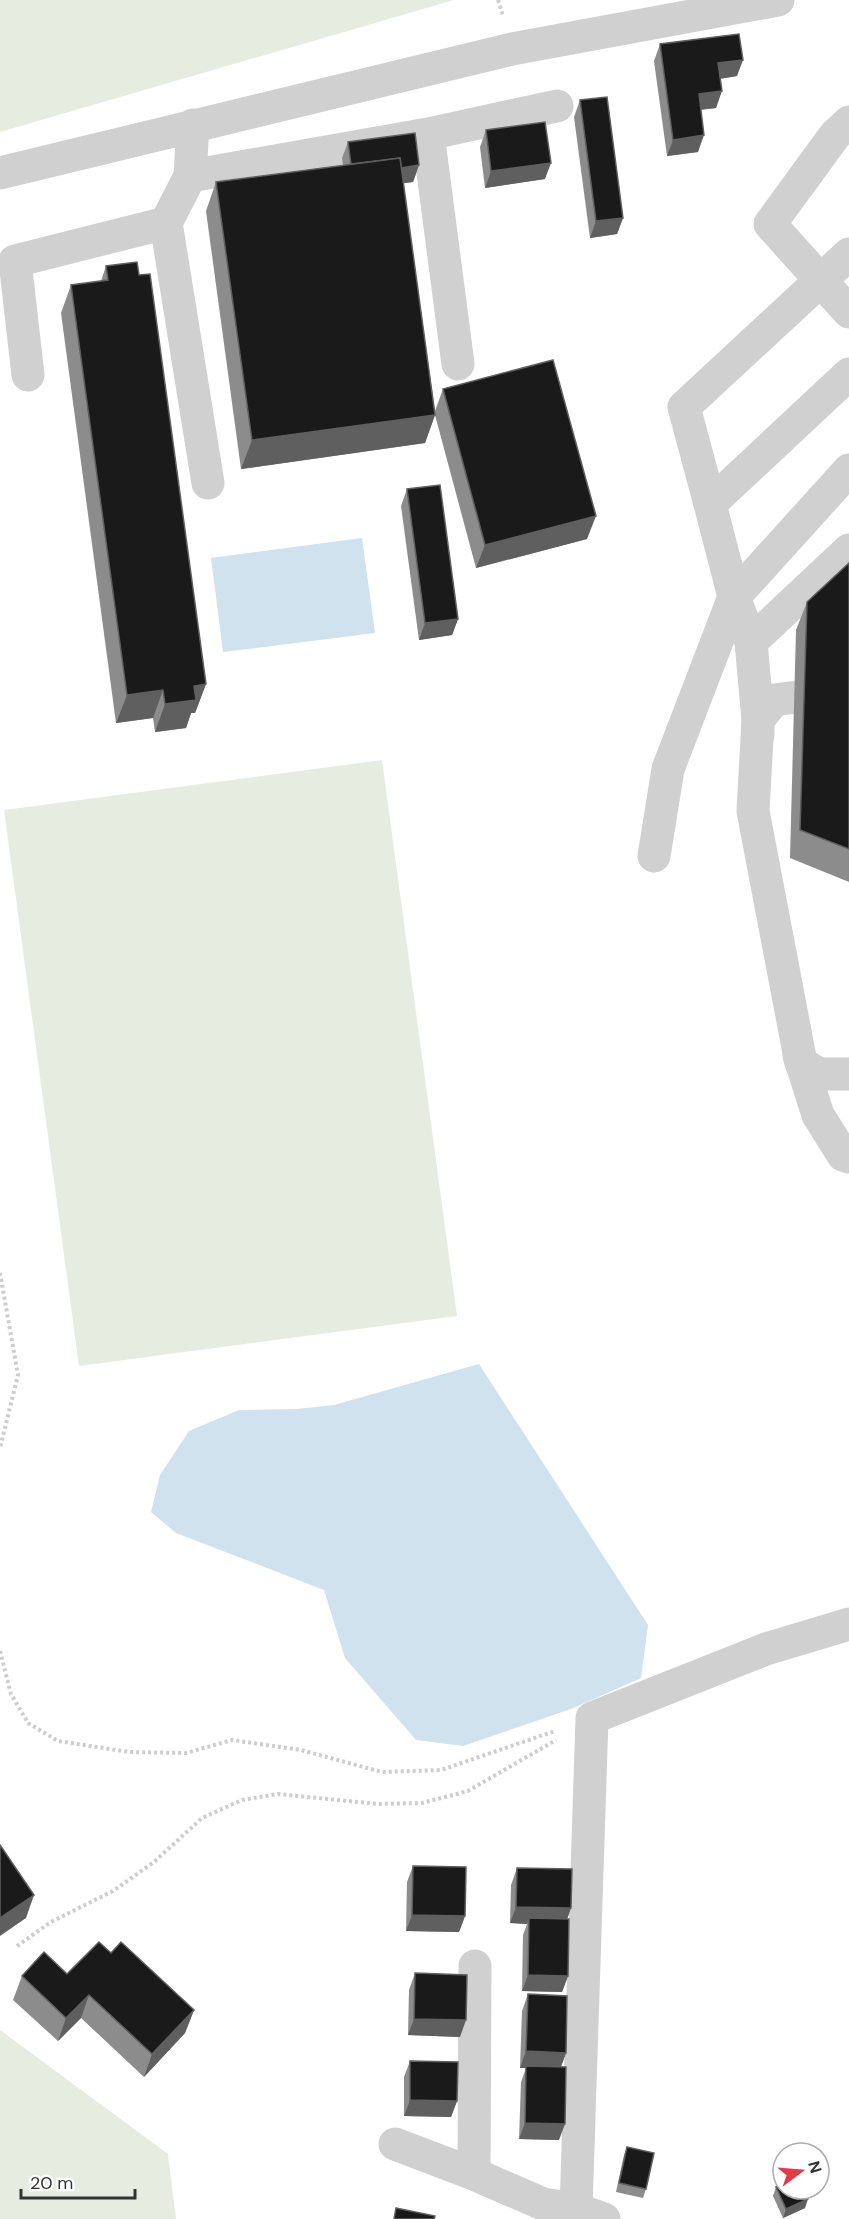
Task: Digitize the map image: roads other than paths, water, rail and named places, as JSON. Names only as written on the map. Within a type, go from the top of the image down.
[{"type":"street","points":[[0,173],[512,49],[778,0]]},
{"type":"street","points":[[190,176],[428,134],[557,106]]},
{"type":"street","points":[[849,122],[835,135],[770,224],[849,312]]},
{"type":"street","points":[[193,125],[190,176],[166,223],[208,483]]},
{"type":"street","points":[[428,134],[458,364]]},
{"type":"street","points":[[28,375],[15,261],[166,223]]},
{"type":"street","points":[[849,254],[684,407],[734,597],[751,642],[758,720],[753,811],[801,1063],[818,1115],[843,1155],[849,1157]]},
{"type":"street","points":[[710,504],[849,374]]},
{"type":"street","points":[[654,856],[668,769],[734,597],[849,470]]},
{"type":"street","points":[[751,642],[849,550]]},
{"type":"street","points":[[758,720],[774,700],[797,697],[849,698]]},
{"type":"street","points":[[801,1063],[819,1074],[849,1074]]},
{"type":"street","points":[[395,2144],[474,2174],[543,2204],[590,2214],[592,1718],[766,1648],[849,1624]]},
{"type":"street","points":[[474,2174],[475,1966]]},
{"type":"water","points":[[362,538],[375,633],[223,652],[211,558]]},
{"type":"water","points":[[479,1364],[648,1625],[641,1678],[571,1709],[463,1746],[416,1740],[345,1658],[324,1590],[176,1533],[151,1512],[160,1475],[189,1431],[239,1410],[297,1409],[334,1405]]}]
